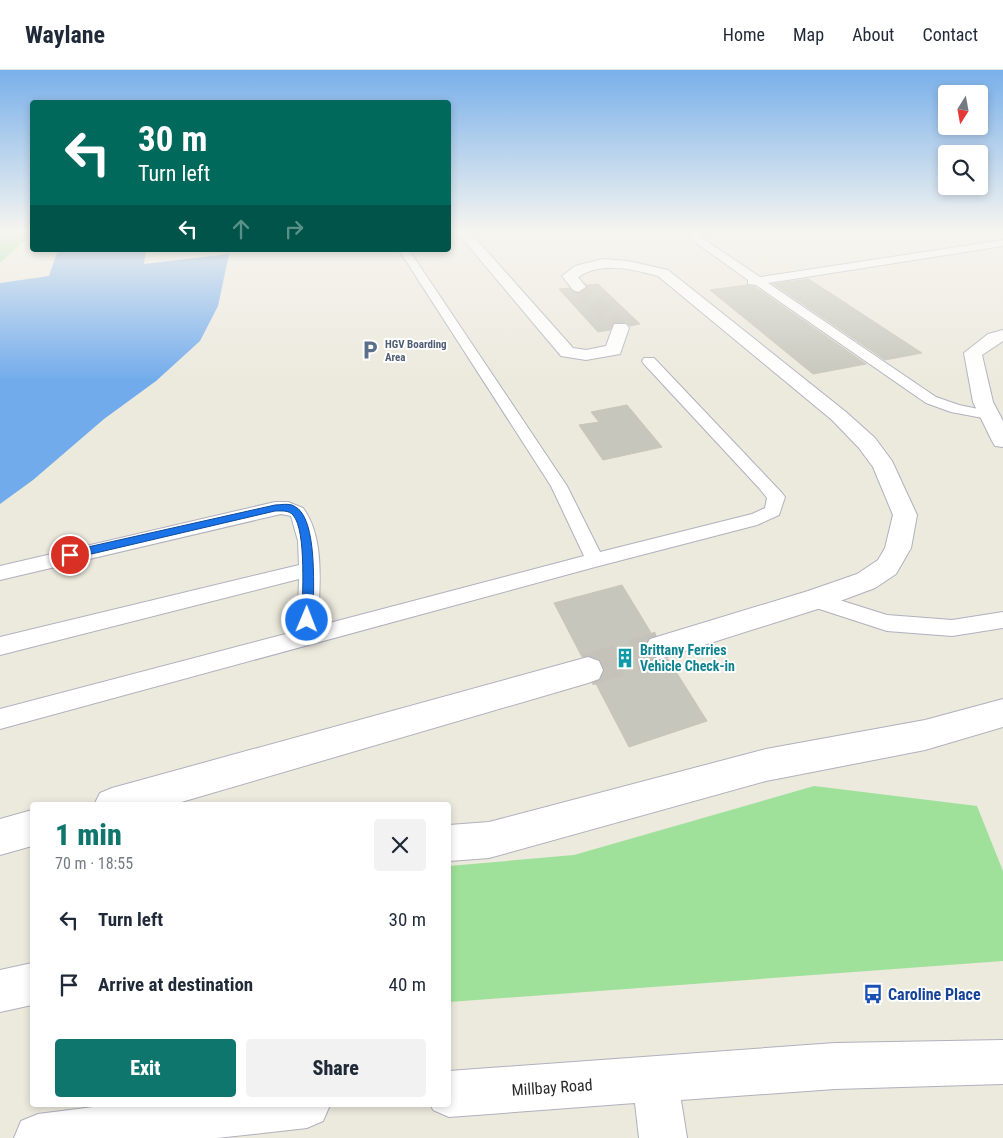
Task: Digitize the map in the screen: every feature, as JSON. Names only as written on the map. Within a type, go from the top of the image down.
[{"type":"street","points":[[505,281],[567,352],[586,354],[614,350],[620,328]]},
{"type":"street","points":[[574,281],[578,287]]},
{"type":"street","points":[[660,647],[814,600],[866,581],[887,567],[898,548],[905,515],[894,484],[868,444],[839,416],[673,281]]},
{"type":"street","points":[[1003,335],[994,338],[973,353],[988,414],[1003,441]]},
{"type":"street","points":[[123,802],[588,670]]},
{"type":"street","points":[[451,843],[489,840],[766,765],[925,735],[1003,713]]},
{"type":"street","points":[[0,837],[30,829]]},
{"type":"street","points":[[0,991],[30,984]]},
{"type":"street","points":[[663,1138],[655,1079],[834,1066],[1003,1062]]},
{"type":"street","name":"Millbay Road","points":[[451,1094],[655,1079]]},
{"type":"street","points":[[38,1138],[284,1107]]},
{"type":"lane","points":[[424,281],[559,486],[595,560]]},
{"type":"lane","points":[[753,281],[931,400],[956,409],[988,414]]},
{"type":"lane","points":[[0,719],[595,560],[757,519],[773,511],[776,497],[766,484],[650,361]]},
{"type":"lane","points":[[0,573],[275,508],[291,508],[299,514],[306,536],[308,570],[307,638]]},
{"type":"lane","points":[[0,646],[308,570]]},
{"type":"lane","points":[[814,600],[887,623],[952,628],[1003,620]]},
{"type":"green space","points":[[814,786],[977,806],[1003,871],[1003,961],[451,1002],[451,866],[574,855]]},
{"type":"water","points":[[15,281],[223,281],[218,306],[200,341],[156,381],[104,419],[33,480],[0,504],[0,283]]},
{"type":"building","points":[[811,281],[922,353],[885,360],[773,284]]},
{"type":"building","points":[[598,284],[640,324],[630,326],[626,322],[614,322],[610,330],[598,332],[559,289],[569,288],[579,294],[587,289],[587,285]]},
{"type":"building","points":[[746,285],[755,287],[866,364],[813,374],[710,290]]},
{"type":"building","points":[[627,405],[662,447],[603,460],[579,425],[599,422],[591,412]]},
{"type":"building","name":"Brittany Ferries Vehicle Check-in","points":[[622,585],[653,636],[648,638],[643,646],[648,656],[659,661],[668,659],[707,721],[629,747],[595,682],[601,680],[605,671],[601,660],[589,655],[582,657],[554,603]]},
{"type":"tunnel","points":[[578,287],[620,328]]},
{"type":"tunnel","points":[[588,670],[660,647]]},
{"type":"place","name":"HGV Boarding Area","points":[[370,350]]},
{"type":"place","name":"Brittany Ferries Vehicle Check-in","points":[[625,658]]},
{"type":"place","name":"Caroline Place","points":[[873,994]]},
{"type":"route","points":[[70,555],[275,508],[291,508],[299,514],[306,536],[308,570],[307,620]]}]
